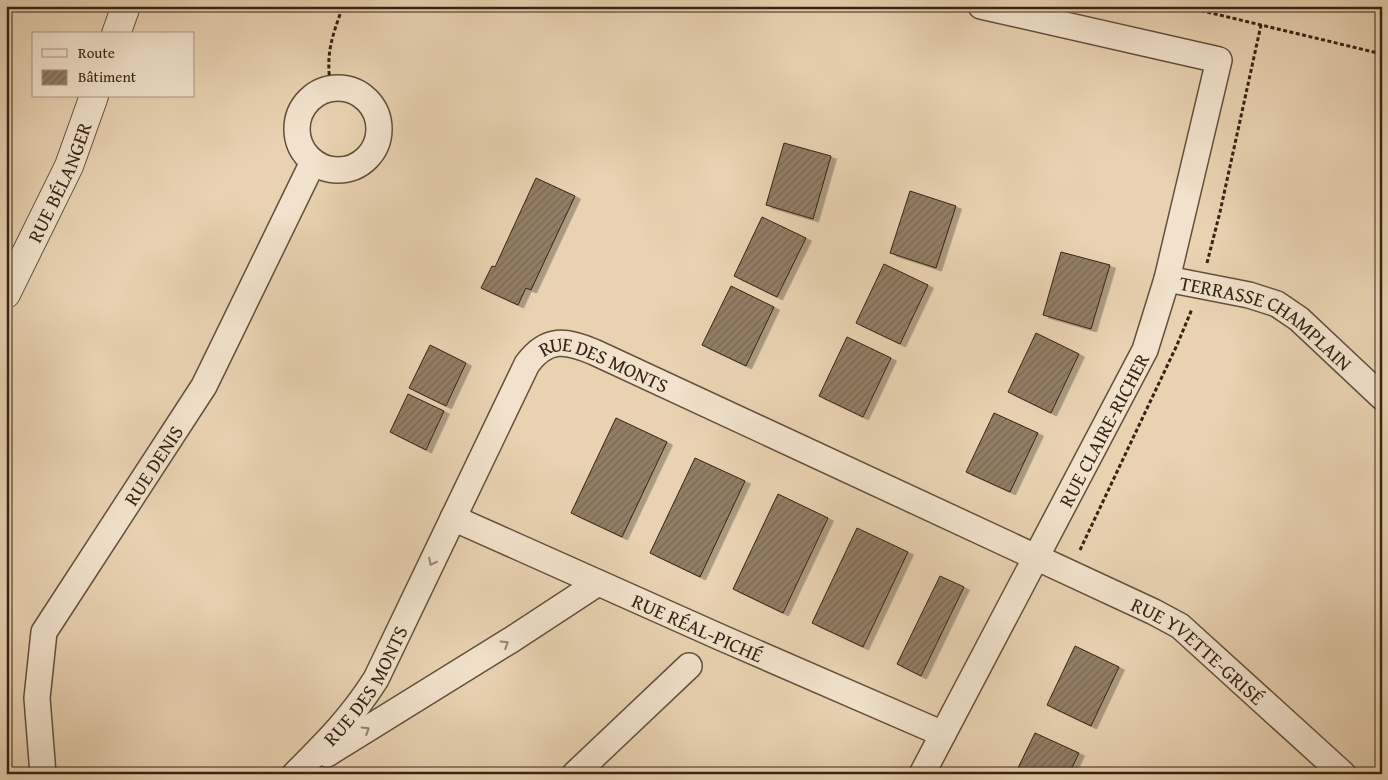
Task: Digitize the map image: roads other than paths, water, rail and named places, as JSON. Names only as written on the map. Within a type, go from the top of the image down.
[{"type":"street","points":[[117,32],[126,6]]},
{"type":"street","name":"RUE CLAIRE-RICHER","points":[[922,774],[1145,350],[1167,279],[1219,60],[981,6]]},
{"type":"street","points":[[331,88],[345,88],[358,92],[369,100],[376,112],[380,125],[379,139],[373,152],[364,162],[352,169],[338,171],[325,169],[312,162],[303,152],[297,140],[296,126],[299,113],[307,101],[318,92],[331,88]]},
{"type":"street","name":"RUE BÉLANGER","points":[[6,294],[69,166],[93,98]]},
{"type":"street","name":"RUE DENIS","points":[[43,774],[37,698],[44,632],[204,386],[312,162]]},
{"type":"street","name":"TERRASSE CHAMPLAIN","points":[[1167,279],[1249,295],[1277,304],[1299,319],[1382,397]]},
{"type":"street","name":"RUE DES MONTS","points":[[295,774],[334,735],[359,706],[376,679],[528,364],[540,350],[550,345],[565,342],[594,352],[1035,558]]},
{"type":"street","name":"RUE RÉAL-PICHÉ","points":[[453,518],[943,734]]},
{"type":"street","name":"RUE YVETTE-GRISÉ","points":[[1035,558],[1154,612],[1180,626],[1343,774]]},
{"type":"street","name":"RUE DES MONTS","points":[[295,774],[511,640],[598,583]]},
{"type":"street","points":[[575,774],[689,666]]}]
